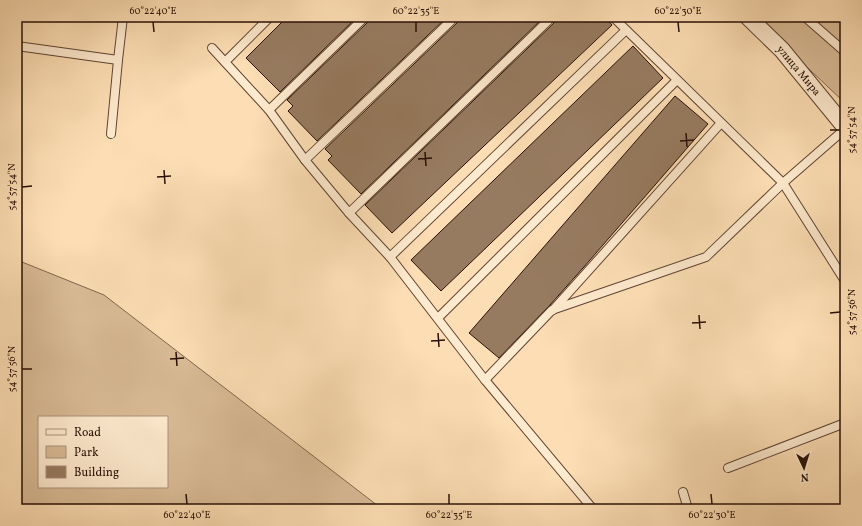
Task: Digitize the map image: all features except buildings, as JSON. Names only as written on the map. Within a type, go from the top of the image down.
[{"type":"street","name":"улица Мира","points":[[748,17],[782,50],[845,128]]},
{"type":"lane","points":[[111,134],[123,17]]},
{"type":"lane","points":[[225,62],[270,17]]},
{"type":"lane","points":[[269,110],[365,17]]},
{"type":"lane","points":[[305,160],[455,17]]},
{"type":"lane","points":[[349,213],[552,17]]},
{"type":"lane","points":[[613,17],[783,183],[845,281]]},
{"type":"lane","points":[[805,17],[845,52]]},
{"type":"lane","points":[[390,257],[626,30]]},
{"type":"lane","points":[[17,46],[118,60]]},
{"type":"lane","points":[[212,48],[269,110],[305,160],[349,213],[390,257],[485,380],[593,509]]},
{"type":"lane","points":[[438,318],[677,80]]},
{"type":"lane","points":[[485,380],[552,310],[721,123]]},
{"type":"lane","points":[[552,310],[706,257],[783,183],[845,128]]},
{"type":"lane","points":[[728,468],[845,423]]},
{"type":"lane","points":[[683,492],[688,509]]},
{"type":"green space","points":[[754,17],[845,17],[845,103]]},
{"type":"green space","points":[[17,260],[104,295],[382,509],[17,509]]}]
